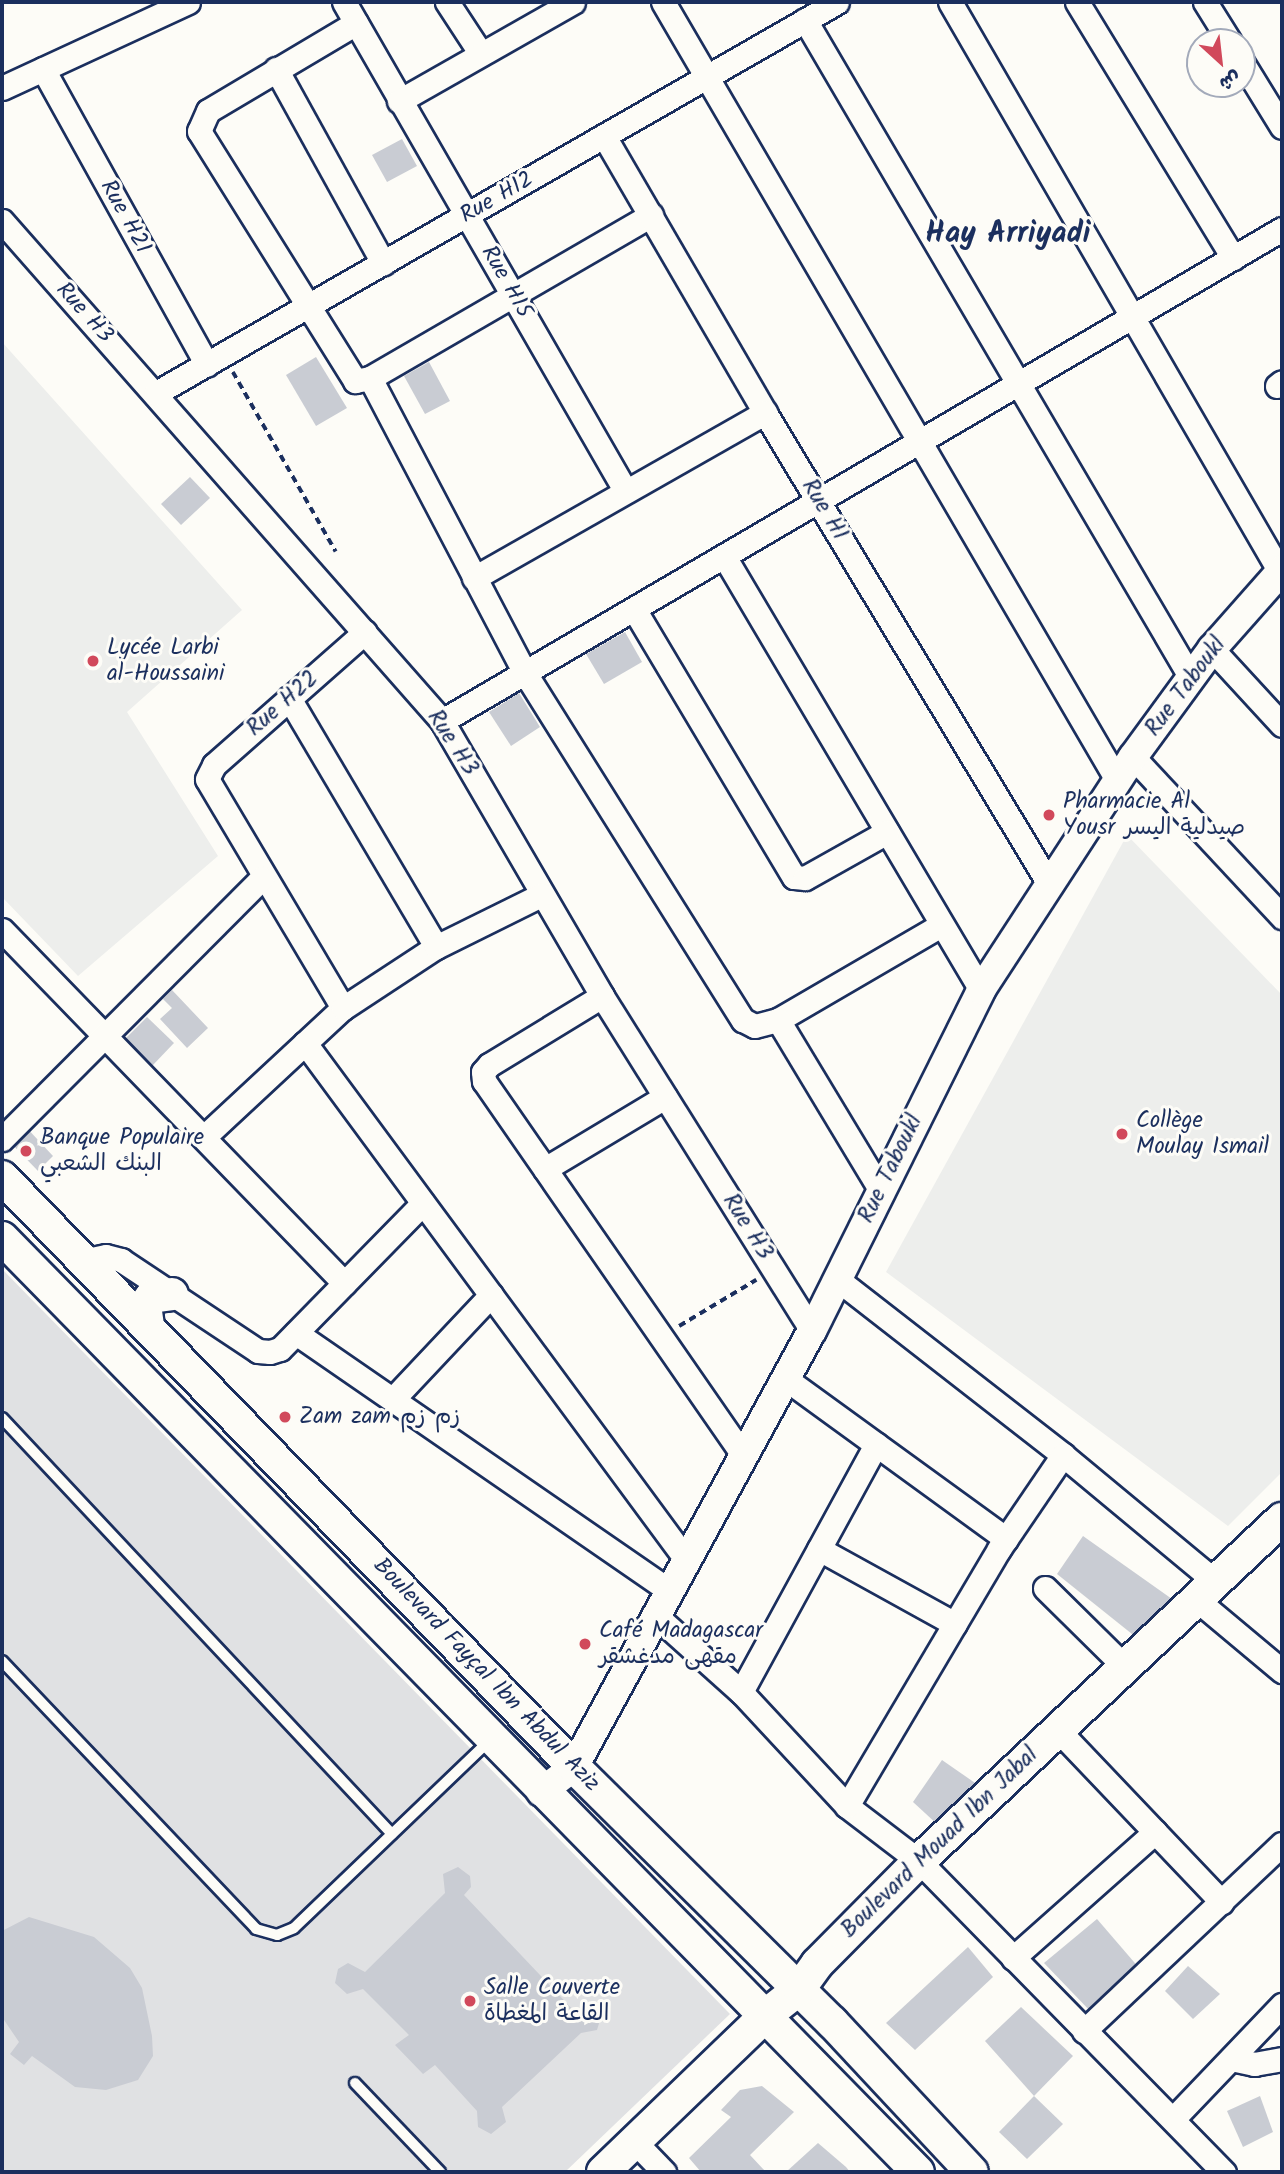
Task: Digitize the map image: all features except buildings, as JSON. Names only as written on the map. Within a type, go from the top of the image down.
[{"type":"main road","name":"Boulevard Fayçal Ibn Abdul Aziz","points":[[3,1181],[87,1260],[575,1766],[799,1989],[972,2172]]},
{"type":"main road","name":"Boulevard Fayçal Ibn Abdul Aziz","points":[[2,1238],[541,1793],[918,2172]]},
{"type":"main road","points":[[148,1326],[145,1305],[151,1297],[172,1294]]},
{"type":"main road","name":"Boulevard Mouad Ibn Jabal","points":[[603,2172],[765,2016],[799,1989],[817,1964],[919,1861],[1282,1519]]},
{"type":"street","points":[[2,88],[188,2]]},
{"type":"street","name":"Rue H15","points":[[344,2],[625,490]]},
{"type":"street","points":[[447,2],[481,54]]},
{"type":"street","points":[[663,2],[1117,780]]},
{"type":"street","name":"Rue H12","points":[[156,393],[307,309],[837,2]]},
{"type":"street","points":[[950,2],[1281,571]]},
{"type":"street","points":[[1077,2],[1233,258]]},
{"type":"street","points":[[1205,2],[1221,28]]},
{"type":"street","points":[[399,101],[559,5]]},
{"type":"street","points":[[805,20],[1191,678]]},
{"type":"street","points":[[356,23],[208,111],[199,131],[351,378],[359,382],[370,379],[652,215]]},
{"type":"street","name":"Rue H21","points":[[43,69],[215,360]]},
{"type":"street","points":[[276,69],[383,263]]},
{"type":"street","points":[[1256,85],[1282,127]]},
{"type":"street","name":"Rue H1","points":[[604,136],[765,413],[1048,882]]},
{"type":"street","name":"Rue H3","points":[[2,221],[442,721],[602,996],[812,1331]]},
{"type":"street","points":[[442,721],[1282,229]]},
{"type":"street","points":[[370,379],[525,673],[743,1020],[755,1026],[778,1020],[941,925]]},
{"type":"street","points":[[474,578],[765,413]]},
{"type":"street","points":[[724,556],[981,990]]},
{"type":"street","name":"Rue Taboukl","points":[[541,1793],[575,1766],[654,1614],[812,1331],[880,1189],[981,990],[1048,882],[1133,757],[1212,649],[1281,571]]},
{"type":"street","points":[[634,609],[793,877],[805,878],[887,832]]},
{"type":"street","name":"Rue H22","points":[[262,878],[207,779],[214,765],[365,632]]},
{"type":"street","points":[[1212,649],[1282,725]]},
{"type":"street","points":[[289,698],[436,947]]},
{"type":"street","points":[[1133,757],[1282,917]]},
{"type":"street","points":[[2,1139],[105,1032],[262,878],[343,1008]]},
{"type":"street","points":[[204,1137],[343,1008],[436,947],[541,895]]},
{"type":"street","points":[[2,930],[105,1032],[344,1283]]},
{"type":"street","points":[[602,996],[483,1072],[486,1089],[545,1169],[743,1455]]},
{"type":"street","points":[[778,1020],[880,1189]]},
{"type":"street","points":[[305,1043],[685,1558]]},
{"type":"street","points":[[545,1169],[665,1097]]},
{"type":"street","points":[[87,1260],[106,1256],[121,1260],[258,1351],[280,1349],[423,1203]]},
{"type":"street","points":[[837,1279],[1063,1455],[1207,1591],[1282,1671]]},
{"type":"street","points":[[393,1399],[491,1295]]},
{"type":"street","points":[[296,1333],[668,1590]]},
{"type":"street","points":[[786,1379],[1006,1539]]},
{"type":"street","points":[[741,1692],[876,1444]]},
{"type":"street","points":[[847,1806],[1006,1539],[1063,1455]]},
{"type":"street","points":[[819,1549],[955,1624]]},
{"type":"street","points":[[1045,1588],[1124,1666]]},
{"type":"street","points":[[654,1614],[741,1692],[847,1806],[919,1861],[1223,2172]]},
{"type":"street","points":[[1057,1730],[1222,1902]]},
{"type":"street","points":[[1013,1958],[1155,1832]]},
{"type":"street","points":[[1084,2031],[1282,1844]]},
{"type":"street","points":[[1173,2119],[1282,2005]]},
{"type":"street","points":[[1231,2059],[1254,2064],[1282,2059]]},
{"type":"street","points":[[635,2141],[664,2172]]},
{"type":"lane","points":[[2,1418],[392,1835]]},
{"type":"lane","points":[[2,1661],[256,1929],[276,1935],[294,1928],[490,1740]]},
{"type":"lane","points":[[355,2084],[440,2172]]},
{"type":"path","points":[[215,360],[336,552]]},
{"type":"path","points":[[661,1336],[773,1270]]},
{"type":"shaded area","name":"Lycée Larbi al-Houssaini","points":[[2,342],[242,610],[127,712],[218,856],[78,976],[2,897]]},
{"type":"shaded area","name":"Collège Moulay Ismail","points":[[1127,835],[1282,995],[1282,1472],[1228,1526],[886,1272]]},
{"type":"shaded area","points":[[2,1269],[730,2014],[565,2172],[2,2172]]},
{"type":"place","name":"Lycée Larbi al-Houssaini","points":[[93,661]]},
{"type":"place","name":"Pharmacie Al Yousr صيدلية اليسر","points":[[1049,815]]},
{"type":"place","name":"Collège Moulay Ismail","points":[[1122,1134]]},
{"type":"place","name":"Banque Populaire البنك الشعبي","points":[[26,1151]]},
{"type":"place","name":"Zam zam زم زم","points":[[285,1417]]},
{"type":"place","name":"Café Madagascar مقهى مدغشقر","points":[[585,1644]]},
{"type":"place","name":"Salle Couverte القاعة المغطاة","points":[[470,2001]]},
{"type":"district","name":"Hay Arriyadi","points":[[1008,234]]}]
